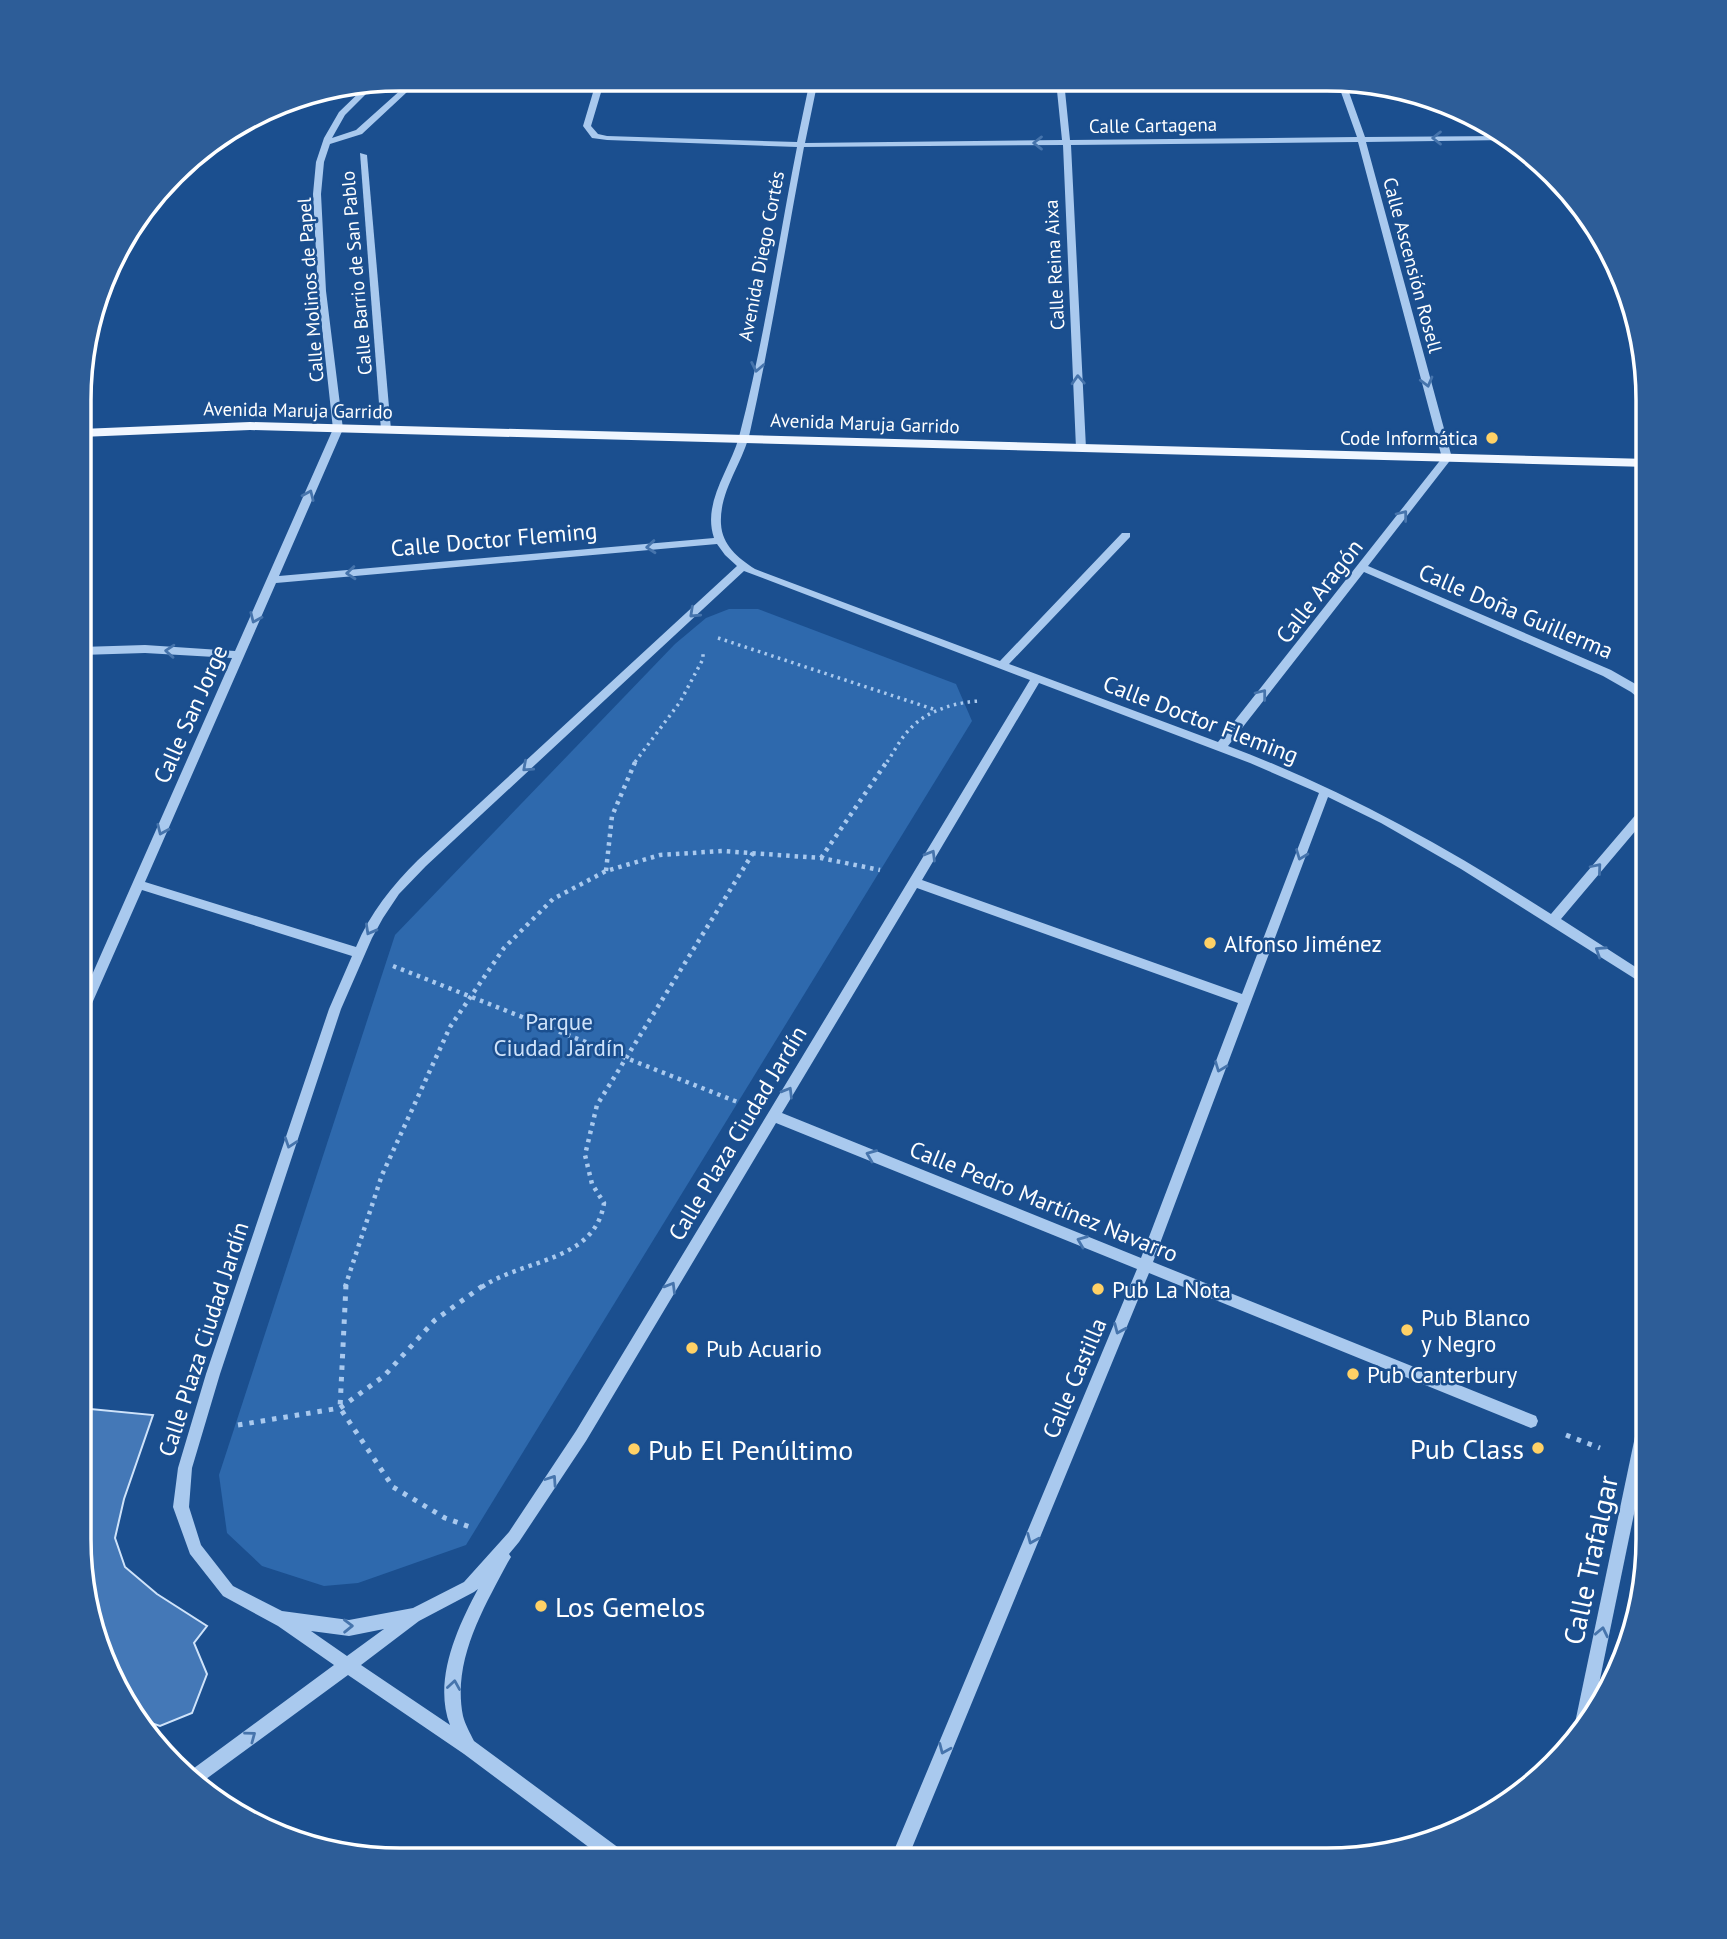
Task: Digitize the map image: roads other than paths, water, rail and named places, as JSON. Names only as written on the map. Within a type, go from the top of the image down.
[{"type":"main road","name":"Avenida Maruja Garrido","points":[[91,432],[173,428],[338,429],[1636,463]]},
{"type":"street","name":"Calle Barrio de San Pablo","points":[[327,142],[359,132],[403,91]]},
{"type":"street","name":"Calle Cartagena","points":[[597,91],[587,126],[596,136],[801,145],[1491,138]]},
{"type":"street","name":"Avenida Diego Cortés","points":[[743,439],[812,91]]},
{"type":"street","name":"Calle Reina Aixa","points":[[1061,91],[1066,143],[1081,449]]},
{"type":"street","name":"Calle Ascensión Rosell","points":[[1344,92],[1361,138],[1447,458]]},
{"type":"street","name":"Calle Molinos de Papel","points":[[338,429],[318,229],[317,194],[320,162],[327,142],[342,114],[362,94]]},
{"type":"street","name":"Calle Barrio de San Pablo","points":[[363,155],[386,430]]},
{"type":"street","name":"Calle San Jorge","points":[[91,992],[338,429]]},
{"type":"street","points":[[719,541],[715,525],[718,502],[743,439]]},
{"type":"street","name":"Calle Aragón","points":[[1220,748],[1447,458]]},
{"type":"street","points":[[1002,665],[1126,535]]},
{"type":"street","name":"Calle Doctor Fleming","points":[[272,580],[719,541],[732,558],[744,566],[1220,748],[1325,791],[1402,829],[1553,920],[1636,974]]},
{"type":"street","name":"Calle Plaza Ciudad Jardín","points":[[744,566],[422,863],[389,899],[366,937],[335,1009],[184,1468],[181,1507],[195,1549],[228,1591],[280,1619],[349,1628],[415,1615],[470,1587],[514,1537],[581,1436],[1037,678]]},
{"type":"street","name":"Calle Doña Guillerma","points":[[1362,567],[1607,673],[1636,690]]},
{"type":"street","points":[[91,651],[145,649],[239,655]]},
{"type":"street","name":"Calle Castilla","points":[[903,1848],[1145,1266],[1325,791]]},
{"type":"street","points":[[1553,920],[1636,822]]},
{"type":"street","points":[[914,882],[1245,1001]]},
{"type":"street","points":[[138,884],[359,953]]},
{"type":"street","name":"Calle Pedro Martínez Navarro","points":[[774,1116],[1531,1421]]},
{"type":"street","name":"Calle Trafalgar","points":[[1586,1708],[1636,1467]]},
{"type":"street","points":[[470,1748],[457,1729],[452,1700],[456,1670],[468,1623],[514,1537]]},
{"type":"street","points":[[200,1775],[415,1615]]},
{"type":"street","points":[[280,1619],[470,1748],[605,1848]]},
{"type":"place","name":"Code Informática","points":[[1492,438]]},
{"type":"place","name":"Alfonso Jiménez","points":[[1210,943]]},
{"type":"place","name":"Pub La Nota","points":[[1098,1289]]},
{"type":"place","name":"Pub Blanco y Negro","points":[[1407,1330]]},
{"type":"place","name":"Pub Acuario","points":[[692,1348]]},
{"type":"place","name":"Pub Canterbury","points":[[1353,1374]]},
{"type":"place","name":"Pub Class","points":[[1538,1448]]},
{"type":"place","name":"Pub El Penúltimo","points":[[634,1449]]},
{"type":"place","name":"Los Gemelos","points":[[541,1606]]},
{"type":"park label","name":"Parque Ciudad Jardín","points":[[559,1034]]}]
